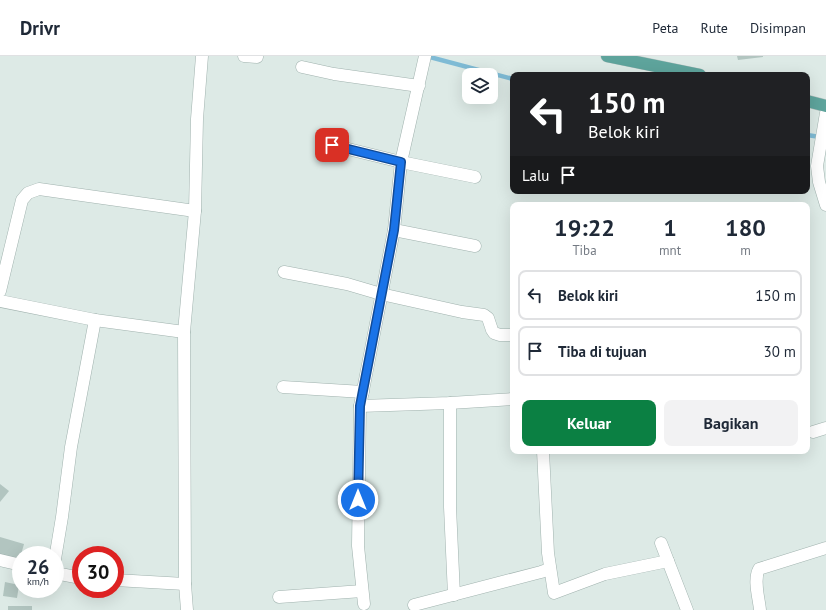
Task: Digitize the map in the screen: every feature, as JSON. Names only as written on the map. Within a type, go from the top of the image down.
[{"type":"main road","points":[[607,56],[685,72]]},
{"type":"main road","points":[[810,102],[826,106]]},
{"type":"street","points":[[187,610],[185,584],[184,332],[195,211],[202,56]]},
{"type":"street","points":[[244,56],[257,57]]},
{"type":"street","points":[[364,604],[358,546],[360,406],[394,230],[401,162],[424,62]]},
{"type":"street","points":[[302,68],[419,86]]},
{"type":"street","points":[[825,117],[817,166],[826,205]]},
{"type":"street","points":[[332,145],[401,162],[475,177]]},
{"type":"street","points":[[0,291],[22,200],[28,193],[39,189],[195,211]]},
{"type":"street","points":[[394,230],[475,246]]},
{"type":"street","points":[[284,272],[347,284],[381,294],[462,312],[484,315],[488,318],[494,333],[500,335],[510,335]]},
{"type":"street","points":[[0,301],[95,320],[184,332]]},
{"type":"street","points":[[57,546],[71,447],[95,320]]},
{"type":"street","points":[[283,387],[363,392]]},
{"type":"street","points":[[360,406],[510,399]]},
{"type":"street","points":[[450,403],[450,507],[454,595]]},
{"type":"street","points":[[813,432],[826,428]]},
{"type":"street","points":[[543,454],[548,553],[554,593],[605,574],[668,561]]},
{"type":"street","points":[[661,543],[687,610]]},
{"type":"street","points":[[760,610],[757,573],[759,569],[826,548]]},
{"type":"street","points":[[0,560],[12,563]]},
{"type":"street","points":[[414,605],[550,569]]},
{"type":"street","points":[[124,581],[185,584]]},
{"type":"street","points":[[279,597],[362,591]]},
{"type":"building","points":[[737,56],[763,56],[763,57],[738,60]]},
{"type":"building","points":[[0,484],[9,491],[0,502]]},
{"type":"building","points":[[0,537],[24,544],[23,546],[12,546],[12,560],[0,556]]},
{"type":"building","points":[[5,582],[12,584],[12,597],[3,596]]},
{"type":"building","points":[[8,606],[32,606],[32,610],[8,610]]},
{"type":"waterway","points":[[426,56],[510,78]]},
{"type":"waterway","points":[[810,135],[820,137]]},
{"type":"route","points":[[332,145],[401,162],[394,230],[360,406],[358,500]]}]
